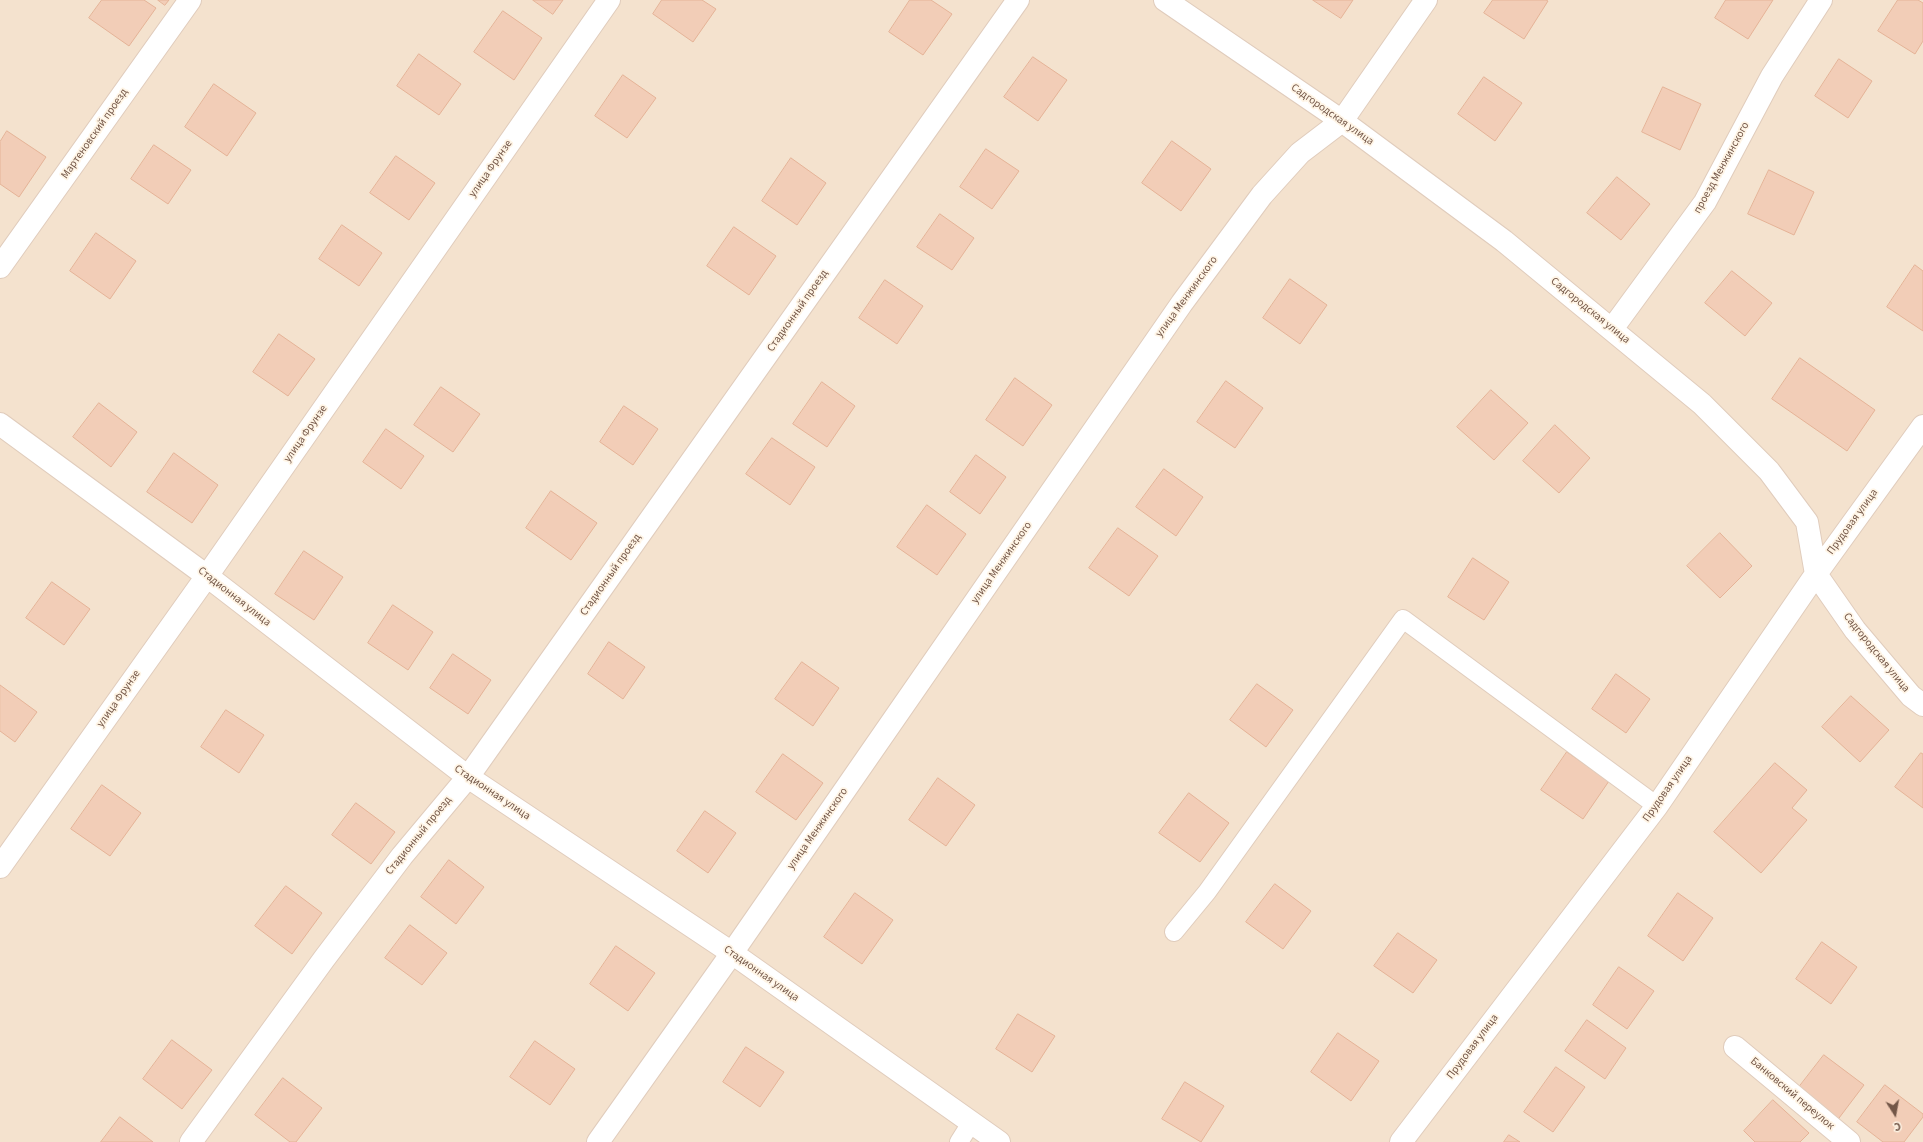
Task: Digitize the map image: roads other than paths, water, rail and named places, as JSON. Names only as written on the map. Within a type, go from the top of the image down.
[{"type":"street","name":"Мартеновский проезд","points":[[0,267],[190,0]]},
{"type":"street","name":"улица Фрунзе","points":[[0,867],[207,576],[609,0]]},
{"type":"street","name":"Стадионный проезд","points":[[191,1142],[324,959],[402,856],[468,777],[1018,0]]},
{"type":"street","name":"Садгородская улица","points":[[1165,0],[1342,121],[1504,241],[1702,404],[1769,471],[1807,522],[1816,574],[1854,630],[1911,696],[1923,705]]},
{"type":"street","name":"улица Менжинского","points":[[598,1142],[732,953],[1182,303],[1262,195],[1300,153],[1342,121],[1426,0]]},
{"type":"street","name":"проезд Менжинского","points":[[1612,329],[1705,202],[1772,76],[1821,0]]},
{"type":"street","name":"Стадионная улица","points":[[0,424],[207,576],[468,777],[732,953],[999,1142]]},
{"type":"street","name":"Прудовая улица","points":[[1401,1142],[1657,806],[1816,574],[1923,426]]},
{"type":"street","name":"Банковский переулок","points":[[1735,1047],[1849,1142]]},
{"type":"lane","points":[[1174,932],[1207,892],[1403,619],[1657,806]]},
{"type":"lane","points":[[959,1142],[971,1123]]}]
